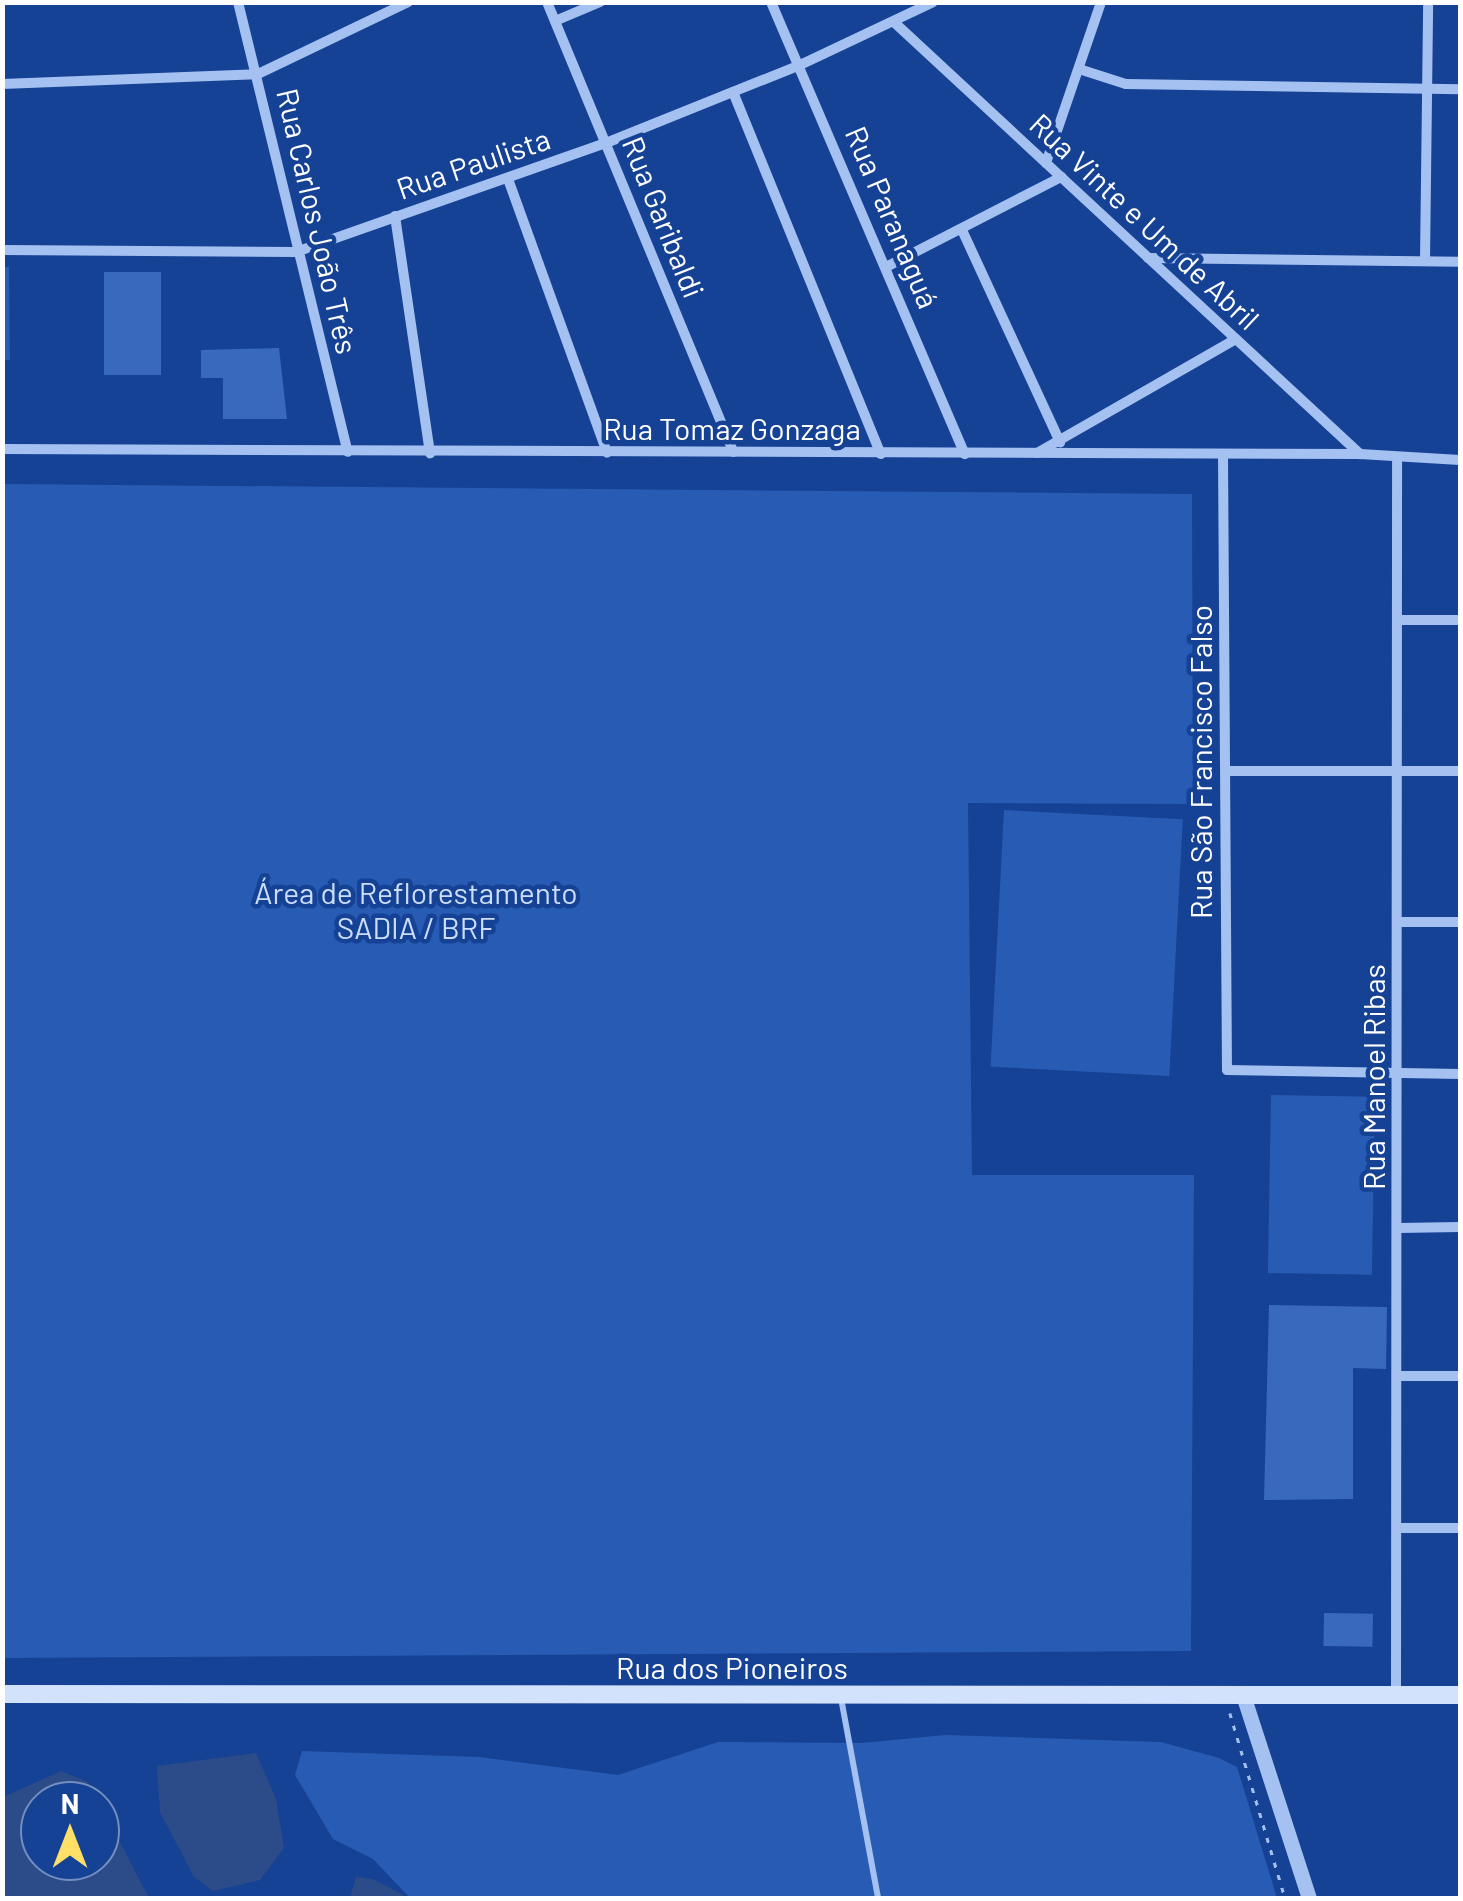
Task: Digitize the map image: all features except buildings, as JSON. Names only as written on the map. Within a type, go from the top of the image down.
[{"type":"main road","name":"Rua dos Pioneiros","points":[[2,1694],[1235,1698],[1460,1694]]},
{"type":"street","name":"Rua Carlos João Três","points":[[238,2],[258,74],[296,252],[348,452]]},
{"type":"street","points":[[2,84],[258,74],[408,2]]},
{"type":"street","name":"Rua Garibaldi","points":[[547,2],[734,452]]},
{"type":"street","points":[[555,21],[600,2]]},
{"type":"street","name":"Rua Paranaguá","points":[[772,2],[888,266],[965,454]]},
{"type":"street","name":"Rua Paulista","points":[[2,250],[296,252],[606,144],[896,24],[933,2]]},
{"type":"street","points":[[1046,163],[1101,2]]},
{"type":"street","points":[[1425,262],[1428,2]]},
{"type":"street","name":"Rua Vinte e Um de Abril","points":[[896,24],[1360,454]]},
{"type":"street","points":[[1079,69],[1126,84],[1460,89]]},
{"type":"street","points":[[734,92],[881,454]]},
{"type":"street","points":[[888,266],[1061,177]]},
{"type":"street","points":[[508,179],[606,453]]},
{"type":"street","points":[[394,216],[430,453]]},
{"type":"street","points":[[962,230],[1060,442]]},
{"type":"street","points":[[1147,258],[1460,262]]},
{"type":"street","points":[[1032,456],[1236,339]]},
{"type":"street","name":"Rua Tomaz Gonzaga","points":[[2,449],[1032,456],[1360,454],[1397,460],[1460,460]]},
{"type":"street","name":"Rua São Francisco Falso","points":[[1223,454],[1227,1070],[1398,1073]]},
{"type":"street","name":"Rua Manoel Ribas","points":[[1396,1695],[1397,460]]},
{"type":"street","points":[[1399,620],[1460,620]]},
{"type":"street","points":[[1226,771],[1460,771]]},
{"type":"street","points":[[1398,922],[1460,922]]},
{"type":"street","points":[[1398,1073],[1460,1074]]},
{"type":"street","points":[[1398,1228],[1460,1228]]},
{"type":"street","points":[[1398,1376],[1460,1376]]},
{"type":"street","points":[[1398,1528],[1460,1528]]},
{"type":"street","points":[[1235,1698],[1310,1898]]},
{"type":"lane","points":[[840,1694],[878,1898]]},
{"type":"path","points":[[1235,1698],[1286,1898]]},
{"type":"green space","points":[[3,267],[9,267],[10,360],[3,360]]},
{"type":"green space","name":"Área de Reflorestamento SADIA / BRF","points":[[3,484],[1192,494],[1193,804],[968,803],[972,1175],[1194,1175],[1191,1651],[3,1658]]},
{"type":"green space","points":[[1004,810],[1183,819],[1169,1076],[991,1067]]},
{"type":"green space","points":[[1271,1095],[1375,1097],[1372,1275],[1268,1273]]},
{"type":"green space","points":[[945,1735],[1161,1742],[1219,1758],[1237,1767],[1277,1898],[410,1898],[373,1859],[333,1839],[295,1775],[302,1751],[480,1757],[618,1775],[718,1742],[862,1743]]},
{"type":"shaded area","points":[[256,1753],[276,1799],[284,1848],[260,1880],[213,1891],[194,1877],[160,1812],[157,1766]]},
{"type":"shaded area","points":[[61,1771],[86,1781],[39,1781]]},
{"type":"shaded area","points":[[20,1789],[20,1881],[120,1881],[120,1842],[149,1898],[3,1898],[3,1797]]},
{"type":"shaded area","points":[[356,1877],[373,1879],[409,1898],[350,1898]]}]
